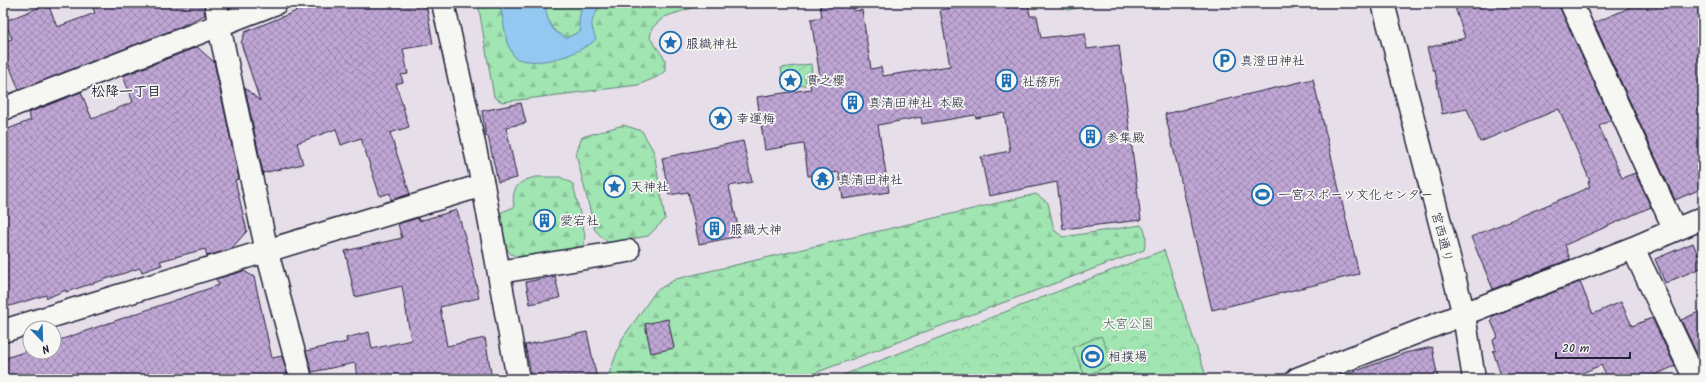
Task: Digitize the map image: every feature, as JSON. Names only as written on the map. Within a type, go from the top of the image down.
[{"type":"street","points":[[216,3],[219,26],[267,252],[301,379]]},
{"type":"street","points":[[3,110],[276,3]]},
{"type":"street","points":[[443,3],[483,185],[518,379]]},
{"type":"street","name":"宮西通り","points":[[1383,3],[1464,315],[1474,379]]},
{"type":"street","points":[[1571,3],[1675,230]]},
{"type":"street","points":[[3,331],[267,252],[483,185]]},
{"type":"street","points":[[1297,379],[1633,248],[1703,218]]},
{"type":"street","points":[[1633,248],[1695,379]]},
{"type":"street","points":[[499,272],[628,251]]},
{"type":"green space","points":[[478,3],[707,3],[664,17],[652,28],[650,38],[665,59],[665,71],[657,77],[638,85],[502,102],[494,97]]},
{"type":"green space","points":[[1056,3],[1102,3],[1068,10]]},
{"type":"green space","points":[[811,64],[812,75],[805,76],[806,85],[784,88],[781,68]]},
{"type":"green space","points":[[623,125],[642,131],[654,152],[665,219],[648,236],[608,243],[595,230],[576,154],[582,137]]},
{"type":"green space","points":[[536,177],[560,177],[573,184],[585,235],[584,245],[575,250],[521,259],[511,254],[507,249],[499,216],[502,212],[514,207],[513,200],[517,186],[520,183]]},
{"type":"green space","points":[[1036,194],[1048,203],[1054,230],[1063,237],[1141,225],[1146,234],[1144,250],[799,379],[607,379],[622,339],[656,291],[676,279]]},
{"type":"green space","name":"大宮公園","points":[[1164,250],[1207,379],[833,379]]},
{"type":"green space","name":"相撲場","points":[[1101,336],[1113,364],[1085,376],[1073,347]]},
{"type":"water","points":[[500,3],[546,3],[546,10],[550,25],[556,32],[566,38],[581,31],[579,24],[581,10],[584,3],[602,3],[594,16],[592,23],[592,28],[596,39],[575,52],[559,58],[532,61],[515,58],[507,43]]},
{"type":"building","points":[[91,3],[204,3],[205,15],[175,29],[19,90],[3,50],[3,42],[12,39],[5,21],[48,4],[57,27],[95,13]]},
{"type":"building","points":[[316,3],[426,3],[433,44],[403,49],[408,74],[401,75],[403,82],[396,84],[409,127],[390,133],[410,194],[391,200],[390,193],[380,196],[361,138],[341,145],[336,129],[297,143],[303,164],[263,173],[245,88],[260,101],[241,43],[245,32]]},
{"type":"building","points":[[853,3],[854,11],[862,10],[871,69],[881,67],[883,76],[950,66],[940,10],[988,3],[1028,3],[1030,16],[1037,16],[1041,38],[1085,33],[1087,49],[1119,45],[1141,220],[1063,229],[1057,182],[989,196],[981,157],[1010,151],[1004,113],[976,118],[975,115],[922,124],[921,117],[878,125],[889,192],[843,199],[839,172],[808,176],[804,144],[765,150],[757,97],[811,89],[809,79],[820,77],[811,19],[822,17],[820,5]]},
{"type":"building","points":[[1467,3],[1559,3],[1611,120],[1599,126],[1622,178],[1635,173],[1651,207],[1565,245],[1570,259],[1493,289],[1471,237],[1590,187],[1588,182],[1590,181],[1559,109],[1480,142],[1467,109],[1442,114],[1435,70],[1433,70],[1427,48],[1465,38],[1455,7]]},
{"type":"building","points":[[1626,3],[1703,3],[1703,188],[1675,200],[1594,23],[1629,8]]},
{"type":"building","points":[[197,47],[214,62],[239,179],[235,180],[247,231],[231,249],[207,256],[205,249],[160,261],[162,265],[142,272],[140,268],[66,292],[66,290],[47,298],[46,295],[3,308],[3,131],[31,120],[28,113],[81,92],[92,119],[133,102],[123,76]]},
{"type":"building","name":"一宮スポーツ文化センター","points":[[1313,79],[1359,274],[1212,310],[1165,114]]},
{"type":"building","points":[[521,103],[526,123],[506,127],[517,178],[498,182],[488,136],[486,137],[482,111]]},
{"type":"building","points":[[743,141],[752,182],[729,186],[740,236],[699,244],[688,192],[669,195],[662,158]]},
{"type":"building","points":[[457,210],[471,258],[479,298],[440,307],[447,346],[485,338],[492,379],[357,379],[355,363],[312,372],[306,351],[347,342],[346,338],[369,332],[372,349],[411,340],[402,286],[355,297],[345,251],[402,238],[398,224],[418,218],[419,221]]},
{"type":"building","points":[[1693,243],[1703,267],[1665,283],[1655,259]]},
{"type":"building","points":[[244,271],[254,277],[272,358],[282,356],[288,377],[278,379],[3,379],[3,359],[22,353],[22,360],[62,360],[62,339],[219,285],[216,279]]},
{"type":"building","points":[[555,276],[560,298],[530,304],[526,282]]},
{"type":"building","points":[[1580,282],[1593,314],[1621,302],[1632,326],[1652,318],[1675,366],[1646,379],[1608,379],[1601,365],[1568,379],[1502,379],[1493,351],[1496,350],[1493,340],[1498,337],[1491,321],[1493,316]]},
{"type":"building","points":[[1703,310],[1703,353],[1698,356],[1681,320]]},
{"type":"building","points":[[668,319],[674,348],[651,353],[645,324]]},
{"type":"building","points":[[587,332],[597,379],[532,379],[525,345]]},
{"type":"building","points":[[1432,347],[1438,379],[1341,379],[1340,377],[1405,353]]},
{"type":"place","name":"服織神社","points":[[670,43]]},
{"type":"place","name":"真澄田神社","points":[[1224,60]]},
{"type":"place","name":"貫之櫻","points":[[791,80]]},
{"type":"place","name":"社務所","points":[[1006,81]]},
{"type":"place","name":"真清田神社 本殿","points":[[852,102]]},
{"type":"place","name":"幸運梅","points":[[720,118]]},
{"type":"place","name":"参集殿","points":[[1091,137]]},
{"type":"place","name":"真清田神社","points":[[823,179]]},
{"type":"place","name":"天神社","points":[[615,186]]},
{"type":"place","name":"一宮スポーツ文化センター","points":[[1262,194]]},
{"type":"place","name":"愛宕社","points":[[544,220]]},
{"type":"place","name":"服織大神","points":[[714,229]]},
{"type":"place","name":"相撲場","points":[[1093,356]]},
{"type":"district","name":"松降一丁目","points":[[126,91]]}]
